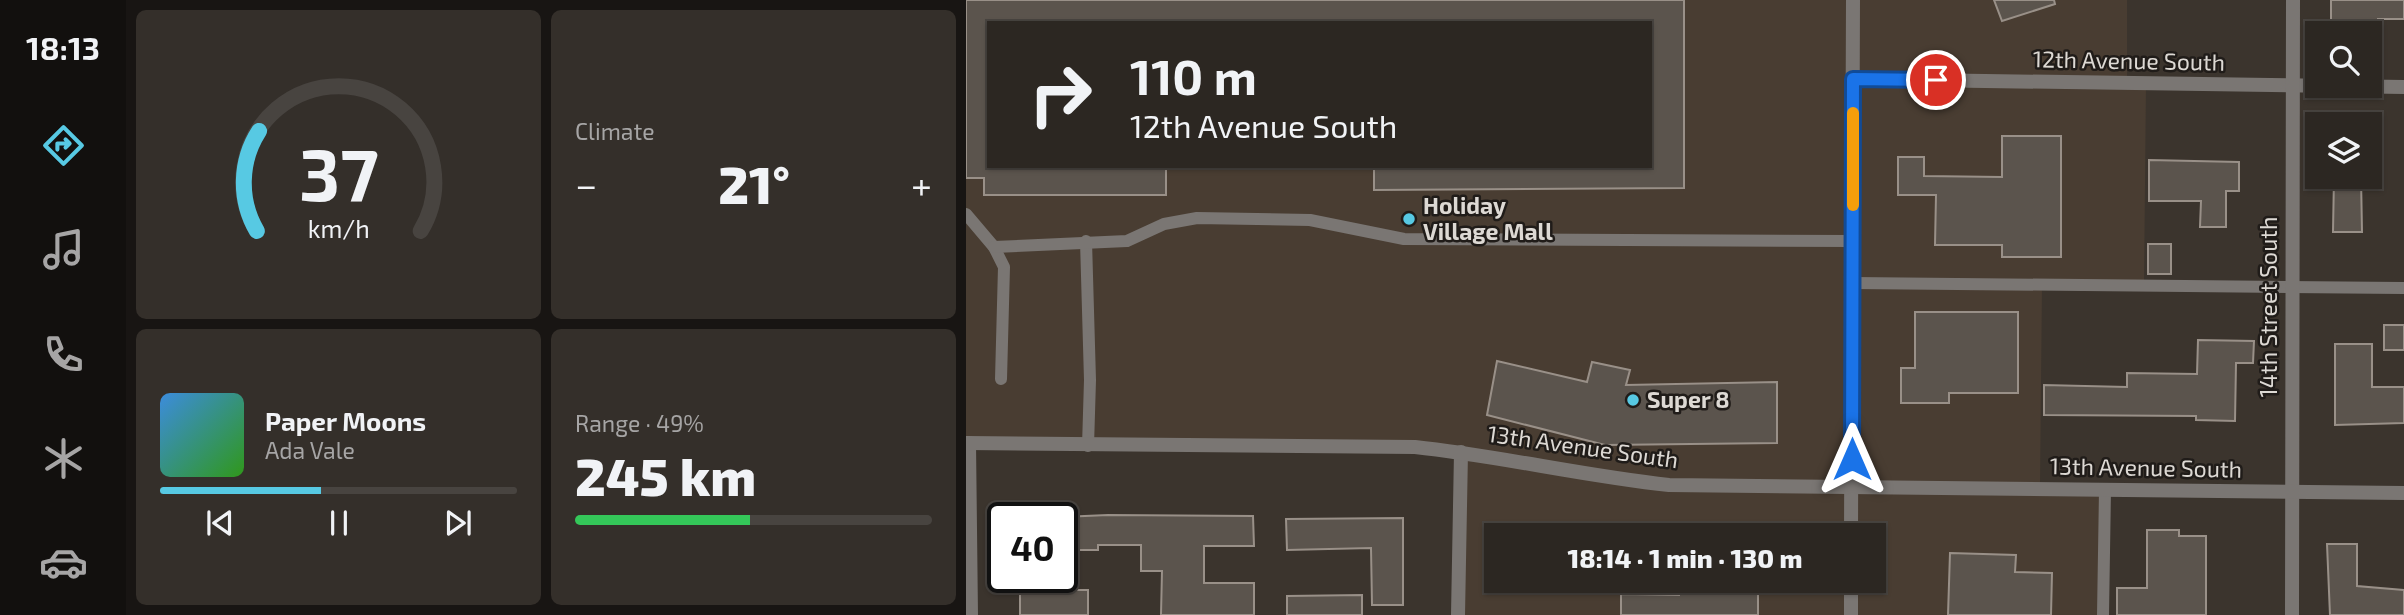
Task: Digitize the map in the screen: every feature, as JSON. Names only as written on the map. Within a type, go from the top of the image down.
[{"type":"street","points":[[1851,523],[1853,0]]},
{"type":"street","name":"14th Street South","points":[[2292,615],[2294,0]]},
{"type":"street","name":"12th Avenue South","points":[[1853,79],[2404,87]]},
{"type":"street","points":[[968,443],[971,615]]},
{"type":"street","name":"13th Avenue South","points":[[968,443],[1415,447],[1461,452],[1613,479],[1669,485],[2404,493]]},
{"type":"street","points":[[1458,615],[1461,452]]},
{"type":"street","points":[[1851,593],[1851,615]]},
{"type":"lane","points":[[966,214],[994,247],[1004,267],[1001,379]]},
{"type":"lane","points":[[994,247],[1127,241],[1164,224],[1197,218],[1310,220],[1404,239],[1853,241]]},
{"type":"lane","points":[[1086,241],[1090,380],[1088,446]]},
{"type":"lane","points":[[1853,283],[2404,288]]},
{"type":"lane","points":[[2104,615],[2105,490]]},
{"type":"shaded area","points":[[966,0],[2127,0],[2127,83],[2146,84],[2144,286],[2042,285],[2040,488],[2105,490],[2103,615],[1458,615],[1461,452],[966,445]]},
{"type":"building","points":[[966,0],[1684,0],[1684,188],[1374,190],[1374,168],[1652,168],[1652,21],[987,21],[987,168],[1166,168],[1166,195],[984,195],[984,178],[966,178]]},
{"type":"building","points":[[1994,0],[2054,0],[2055,4],[2002,21]]},
{"type":"building","points":[[2331,0],[2404,0],[2404,19],[2331,21]]},
{"type":"building","points":[[2002,136],[2061,136],[2061,257],[2002,257],[2002,245],[1935,245],[1936,195],[1898,195],[1898,157],[1924,157],[1924,176],[2002,177]]},
{"type":"building","points":[[2149,160],[2239,162],[2239,191],[2226,191],[2226,227],[2200,227],[2201,201],[2149,201]]},
{"type":"building","points":[[2334,189],[2361,189],[2362,232],[2333,232]]},
{"type":"building","points":[[2148,244],[2171,244],[2171,274],[2148,274]]},
{"type":"building","points":[[1915,312],[2018,312],[2018,393],[1949,393],[1949,403],[1901,403],[1901,368],[1915,368]]},
{"type":"building","points":[[2384,325],[2404,325],[2404,350],[2384,350]]},
{"type":"building","points":[[2198,340],[2254,341],[2253,363],[2236,363],[2235,421],[2196,420],[2196,416],[2044,415],[2044,385],[2127,387],[2127,373],[2197,374]]},
{"type":"building","points":[[2335,344],[2372,344],[2372,387],[2404,387],[2404,423],[2335,425]]},
{"type":"building","name":"Super 8","points":[[1497,361],[1587,382],[1592,362],[1630,370],[1626,385],[1777,382],[1777,443],[1605,445],[1487,415]]},
{"type":"building","points":[[1078,516],[1253,516],[1254,546],[1204,546],[1204,583],[1254,583],[1254,615],[1161,615],[1162,571],[1141,571],[1141,545],[1098,545],[1098,550],[1078,550]]},
{"type":"building","points":[[1403,518],[1403,605],[1372,605],[1371,548],[1287,550],[1286,519]]},
{"type":"building","points":[[2147,530],[2179,530],[2179,536],[2206,536],[2206,615],[2117,615],[2117,588],[2147,588]]},
{"type":"building","points":[[2327,544],[2357,544],[2357,586],[2404,590],[2404,615],[2330,615]]},
{"type":"building","points":[[1950,553],[2016,555],[2015,572],[2052,573],[2051,615],[1948,615]]},
{"type":"building","points":[[1078,590],[1088,590],[1088,615],[1020,615],[1020,593],[1078,593]]},
{"type":"building","points":[[1758,593],[1758,615],[1621,615],[1621,594]]},
{"type":"building","points":[[1362,595],[1362,615],[1287,615],[1287,596]]},
{"type":"slow traffic","points":[[1853,113],[1853,205]]},
{"type":"place","name":"Holiday Village Mall","points":[[1409,219]]},
{"type":"place","name":"Super 8","points":[[1633,400]]},
{"type":"route","points":[[1852,459],[1853,79],[1936,80]]}]
